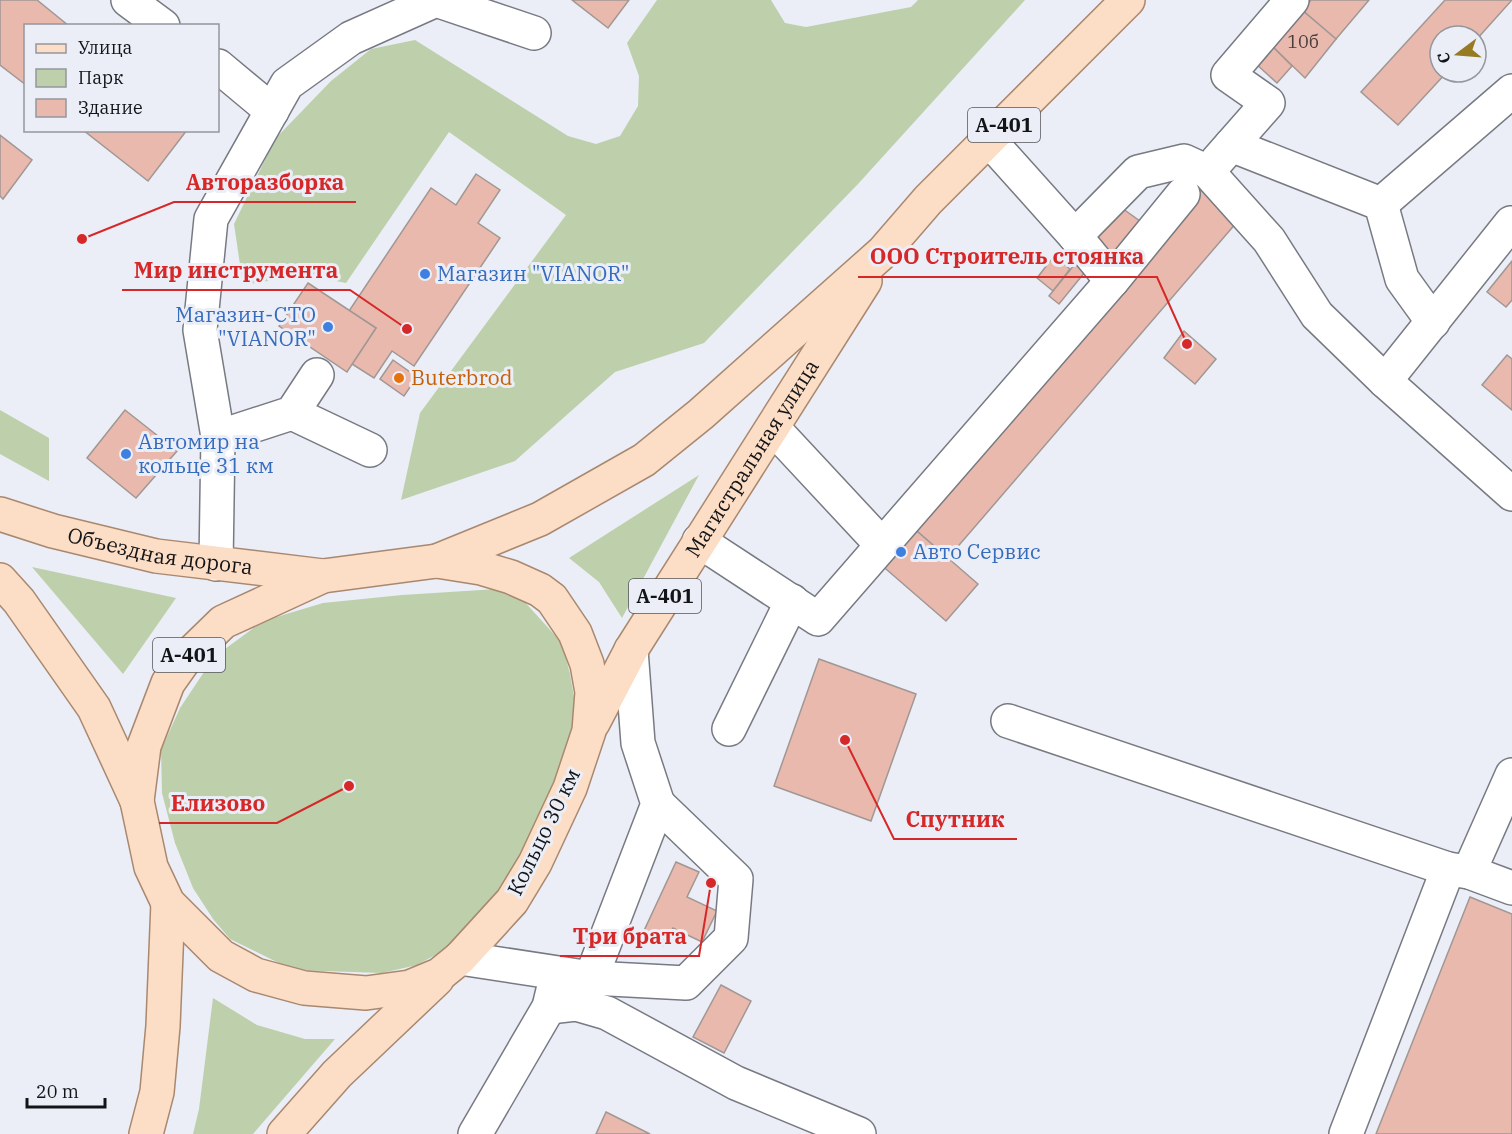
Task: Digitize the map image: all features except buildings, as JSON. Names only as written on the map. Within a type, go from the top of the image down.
[{"type":"main road","name":"Магистральная улица","points":[[437,561],[540,519],[644,460],[701,414],[883,252],[928,200],[1128,0]]},
{"type":"main road","name":"Магистральная улица","points":[[589,731],[631,650],[883,252]]},
{"type":"main road","name":"Объездная дорога","points":[[0,514],[53,531],[156,556],[323,576]]},
{"type":"main road","name":"Кольцо 30 км","points":[[437,561],[481,568],[511,577],[540,590],[552,598],[575,633],[587,664],[592,692],[589,731],[570,789],[535,863],[512,901],[460,958],[439,975],[410,987],[366,993],[304,988],[256,975],[221,956],[168,903],[151,867],[136,801],[144,746],[168,683],[185,658],[223,622],[323,576],[437,561]]},
{"type":"main road","name":"А-401","points":[[0,579],[19,601],[94,708],[136,801]]},
{"type":"main road","points":[[146,1134],[157,1092],[164,1026],[168,903]]},
{"type":"main road","points":[[284,1134],[338,1074],[460,958]]},
{"type":"street","points":[[128,0],[160,24]]},
{"type":"street","points":[[216,564],[218,437],[200,330],[211,219],[287,84],[351,38],[436,0],[534,33]]},
{"type":"street","points":[[1208,172],[1268,103],[1228,75],[1292,0]]},
{"type":"street","points":[[219,67],[272,111]]},
{"type":"street","points":[[1381,204],[1512,91]]},
{"type":"street","points":[[989,140],[1112,281]]},
{"type":"street","points":[[1231,145],[1381,204]]},
{"type":"street","points":[[1075,236],[1138,172],[1184,161],[1208,172],[1269,240],[1317,315],[1385,381],[1512,494]]},
{"type":"street","points":[[699,541],[818,619],[1112,281],[1183,194]]},
{"type":"street","points":[[1381,204],[1402,279],[1433,322]]},
{"type":"street","points":[[1385,381],[1510,223]]},
{"type":"street","points":[[218,437],[292,413],[317,375]]},
{"type":"street","points":[[292,413],[370,450]]},
{"type":"street","points":[[773,428],[882,545]]},
{"type":"street","points":[[729,729],[792,601]]},
{"type":"street","points":[[460,958],[591,978],[686,983],[731,938],[736,879],[658,804],[638,743],[631,650]]},
{"type":"street","points":[[1008,721],[1512,888]]},
{"type":"street","points":[[1346,1134],[1459,871],[1512,775]]},
{"type":"street","points":[[591,978],[658,804]]},
{"type":"street","points":[[475,1134],[549,1007],[557,972]]},
{"type":"street","points":[[549,1007],[576,1004],[607,1013],[736,1083],[859,1134]]},
{"type":"green space","points":[[657,0],[771,0],[785,23],[806,27],[911,7],[918,0],[1025,0],[858,184],[704,343],[615,372],[515,461],[401,500],[420,413],[566,215],[449,132],[346,283],[306,275],[243,285],[234,224],[275,139],[331,81],[371,49],[415,40],[568,136],[596,144],[620,136],[638,106],[639,76],[627,43]]},
{"type":"green space","points":[[0,410],[49,438],[49,481],[0,454]]},
{"type":"green space","points":[[699,475],[622,618],[599,582],[569,558]]},
{"type":"green space","points":[[32,567],[176,598],[123,674]]},
{"type":"green space","points":[[497,589],[522,599],[562,643],[576,709],[558,782],[535,836],[494,903],[448,948],[417,965],[382,973],[293,970],[230,939],[213,919],[193,888],[175,843],[162,793],[161,750],[180,708],[214,657],[263,621],[323,603]]},
{"type":"green space","points":[[213,998],[257,1025],[305,1039],[335,1039],[253,1134],[193,1134],[199,1109]]},
{"type":"place","name":"Авторазборка","points":[[82,239]]},
{"type":"place","name":"Магазин \"VIANOR\"","points":[[425,274]]},
{"type":"place","name":"Магазин-СТО \"VIANOR\"","points":[[328,327]]},
{"type":"place","name":"Мир инструмента","points":[[407,329]]},
{"type":"place","name":"ООО Строитель стоянка","points":[[1187,344]]},
{"type":"place","name":"Buterbrod","points":[[399,378]]},
{"type":"place","name":"Автомир на кольце 31 км","points":[[126,454]]},
{"type":"place","name":"Авто Сервис","points":[[901,552]]},
{"type":"place","name":"Спутник","points":[[845,740]]},
{"type":"place","name":"Елизово","points":[[349,786]]},
{"type":"place","name":"Три брата","points":[[711,883]]}]
